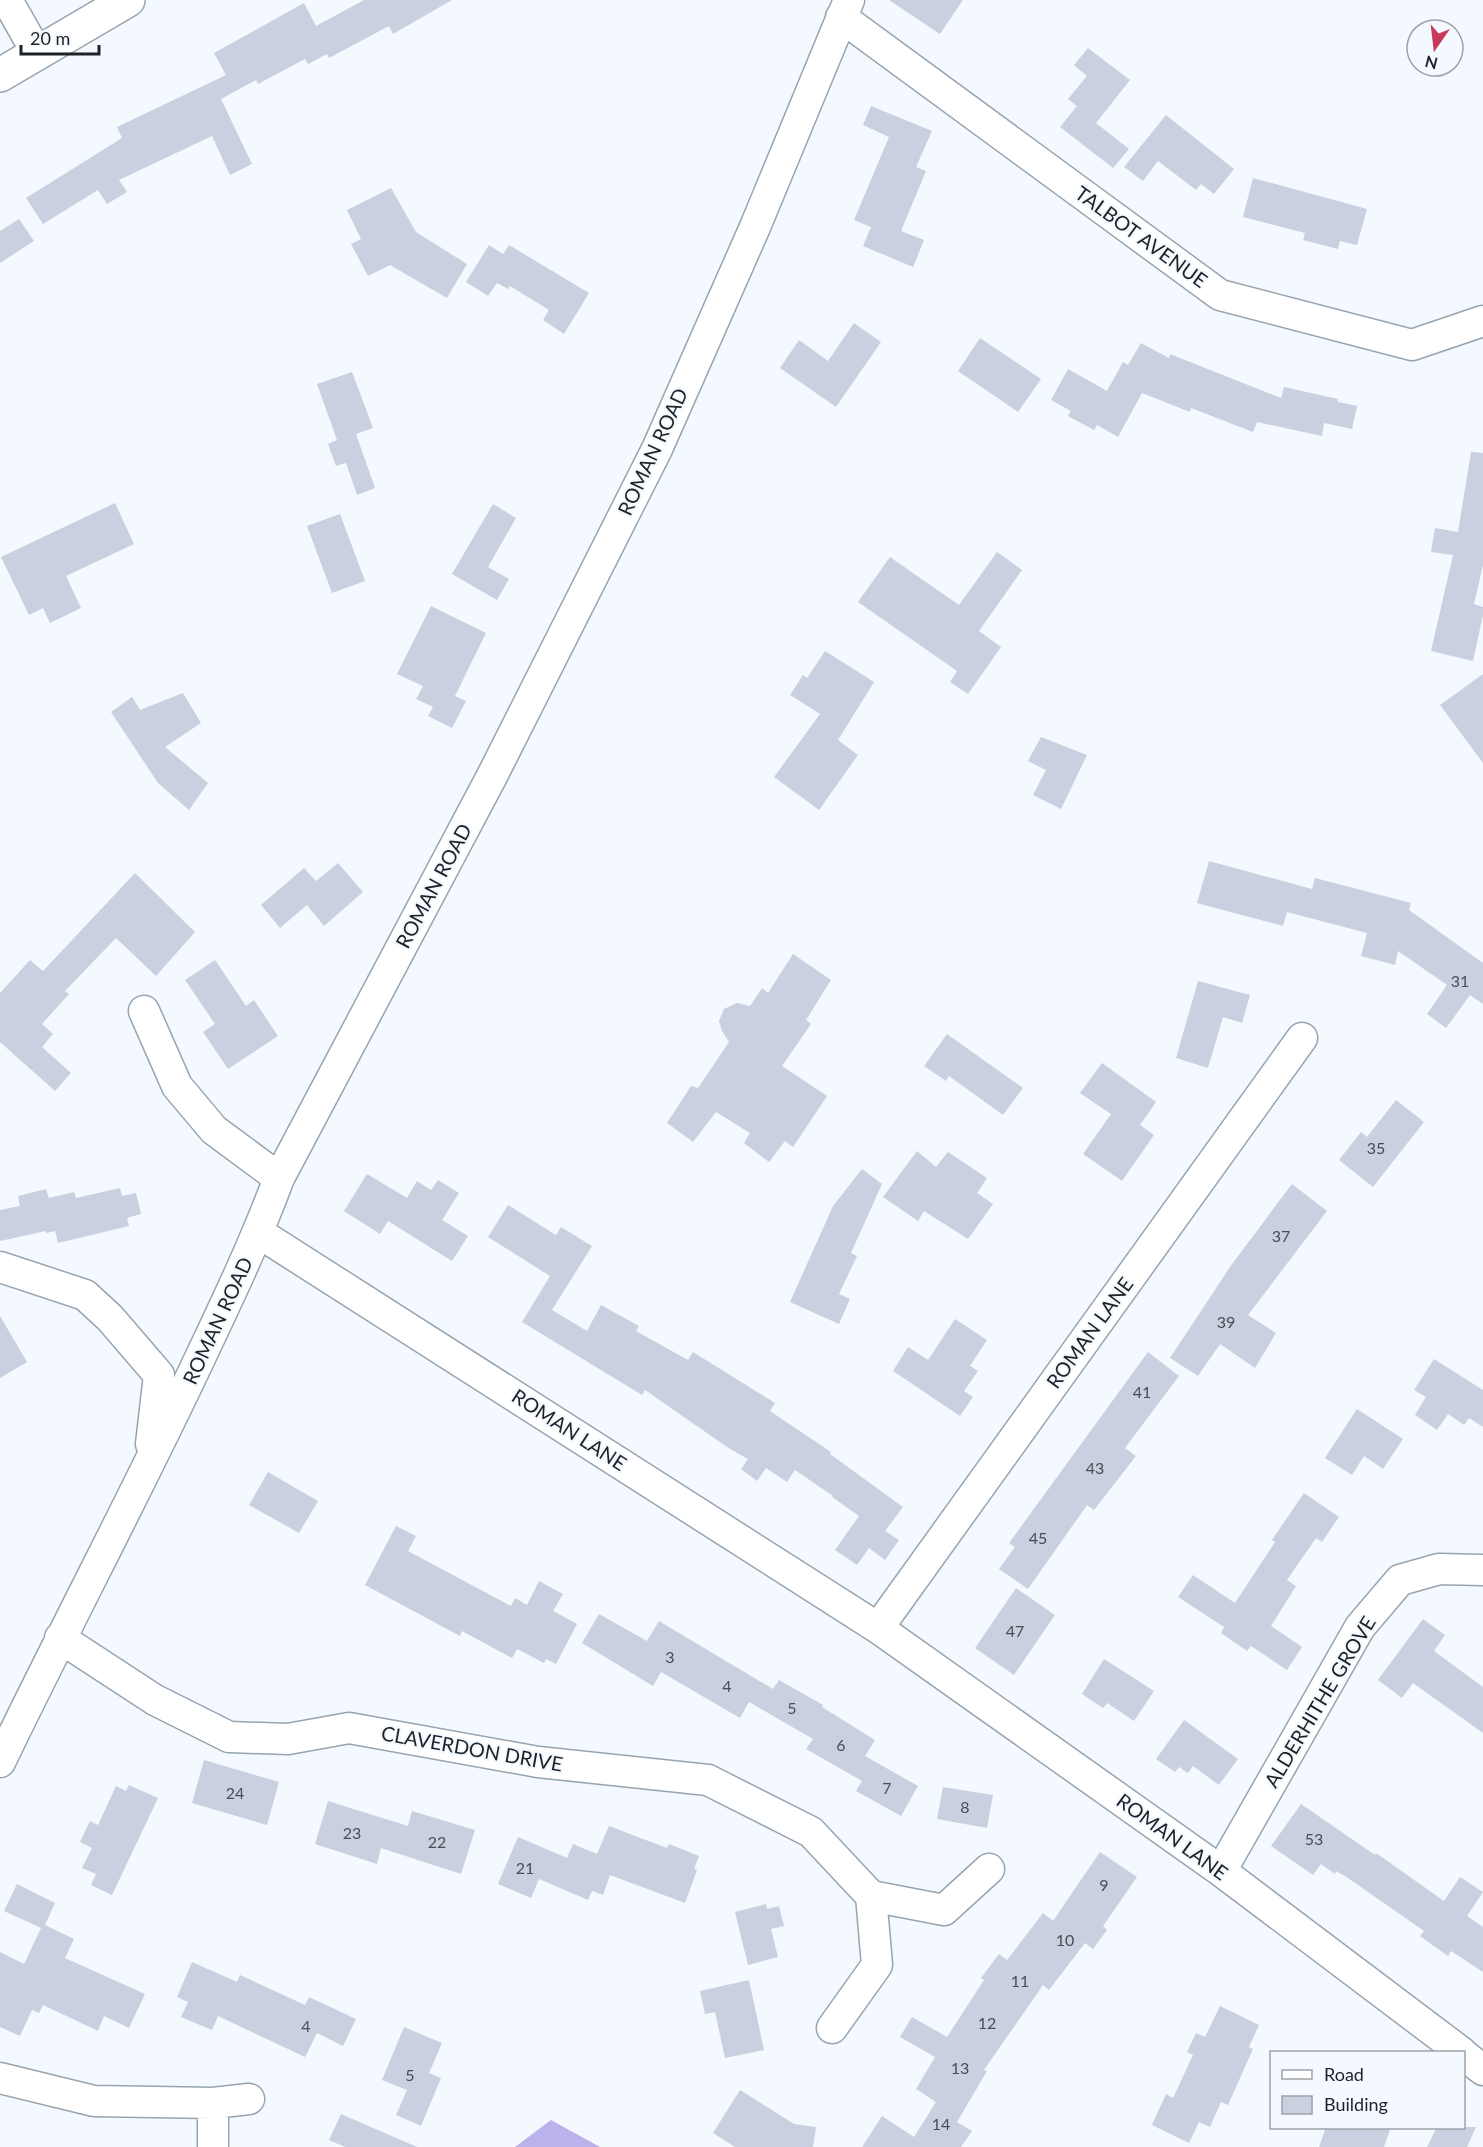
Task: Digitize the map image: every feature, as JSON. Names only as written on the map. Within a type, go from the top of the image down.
[{"type":"main road","points":[[0,75],[128,0]]},
{"type":"street","points":[[7,0],[37,53]]},
{"type":"street","name":"TALBOT AVENUE","points":[[845,9],[1220,295],[1412,345],[1483,321]]},
{"type":"street","name":"ROMAN ROAD","points":[[0,1762],[60,1638],[148,1468],[259,1233],[279,1178],[492,776],[657,449],[755,227],[845,9]]},
{"type":"street","points":[[144,1011],[177,1086],[214,1130],[279,1178]]},
{"type":"street","name":"ROMAN LANE","points":[[878,1628],[1302,1038]]},
{"type":"street","name":"ROMAN LANE","points":[[259,1233],[878,1628],[1221,1871],[1458,2051]]},
{"type":"street","points":[[0,1267],[85,1295],[110,1318],[159,1375],[148,1468]]},
{"type":"street","name":"ALDERHITHE GROVE","points":[[1221,1871],[1360,1627],[1400,1580],[1439,1569],[1483,1570]]},
{"type":"street","name":"CLAVERDON DRIVE","points":[[60,1638],[154,1700],[230,1737],[288,1739],[350,1728],[538,1762],[708,1780],[811,1832],[871,1896]]},
{"type":"street","points":[[832,2028],[877,1965],[871,1896],[944,1910],[989,1869]]},
{"type":"street","name":"ROMAN LANE","points":[[1465,2056],[1483,2070]]},
{"type":"street","points":[[0,2078],[94,2101],[213,2103],[249,2099]]},
{"type":"street","points":[[213,2103],[213,2146]]},
{"type":"shaded area","points":[[551,2120],[600,2147],[515,2147]]},
{"type":"building","points":[[364,0],[452,0],[393,34],[389,26],[329,58],[327,54],[308,64],[305,59],[258,84],[256,80],[221,99],[252,164],[230,175],[212,136],[119,180],[127,192],[107,204],[98,190],[43,224],[26,198],[122,138],[117,127],[226,75],[214,53],[304,3],[316,26]]},
{"type":"building","points":[[889,0],[963,0],[940,34]]},
{"type":"building","points":[[1088,48],[1130,80],[1096,123],[1129,149],[1113,168],[1060,127],[1077,106],[1068,99],[1087,76],[1074,65]]},
{"type":"building","points":[[871,106],[932,131],[916,167],[926,171],[901,231],[924,240],[913,267],[863,246],[871,227],[854,220],[889,137],[863,125]]},
{"type":"building","points":[[1166,115],[1234,169],[1214,194],[1201,184],[1196,190],[1158,161],[1143,181],[1124,167]]},
{"type":"building","points":[[1253,178],[1367,209],[1357,245],[1340,241],[1338,249],[1303,240],[1305,233],[1243,217]]},
{"type":"building","points":[[391,188],[416,232],[467,264],[447,298],[390,265],[368,276],[351,244],[361,239],[347,210]]},
{"type":"building","points":[[19,219],[34,241],[0,263],[0,231]]},
{"type":"building","points":[[489,245],[503,254],[509,245],[589,293],[564,334],[543,320],[549,310],[510,286],[508,289],[497,283],[488,296],[466,282]]},
{"type":"building","points":[[854,323],[881,342],[836,407],[780,368],[799,340],[828,361]]},
{"type":"building","points":[[980,338],[1041,379],[1018,412],[958,371]]},
{"type":"building","points":[[1141,343],[1169,358],[1170,354],[1281,398],[1284,387],[1338,399],[1338,402],[1357,406],[1352,429],[1324,423],[1322,436],[1257,422],[1253,432],[1191,408],[1190,412],[1142,393],[1118,437],[1097,425],[1094,430],[1068,416],[1071,411],[1051,400],[1068,369],[1107,391],[1123,362],[1128,365]]},
{"type":"building","points":[[352,372],[373,428],[356,434],[375,488],[357,495],[346,463],[336,466],[328,444],[337,440],[317,384]]},
{"type":"building","points":[[1471,452],[1483,453],[1483,565],[1474,604],[1483,607],[1483,615],[1473,661],[1431,651],[1453,555],[1431,552],[1435,528],[1458,532]]},
{"type":"building","points":[[115,503],[134,544],[66,576],[81,608],[50,623],[43,608],[29,615],[1,557]]},
{"type":"building","points":[[493,504],[516,518],[488,567],[509,579],[497,600],[452,574]]},
{"type":"building","points":[[340,514],[365,581],[332,593],[307,526]]},
{"type":"building","points":[[997,552],[1022,570],[979,631],[1001,647],[968,694],[950,682],[957,671],[858,602],[890,557],[959,605]]},
{"type":"building","points":[[431,606],[486,633],[455,696],[466,701],[452,728],[428,716],[433,707],[416,699],[423,686],[397,674]]},
{"type":"building","points":[[825,651],[874,682],[838,740],[858,755],[819,810],[774,777],[820,714],[790,695],[803,675],[807,678]]},
{"type":"building","points":[[1483,674],[1483,763],[1440,705]]},
{"type":"building","points":[[183,693],[201,723],[165,747],[208,783],[189,810],[158,783],[111,712],[132,697],[140,710]]},
{"type":"building","points":[[1041,737],[1087,755],[1061,809],[1033,795],[1046,770],[1028,761]]},
{"type":"building","points":[[1209,861],[1312,889],[1315,878],[1411,903],[1409,910],[1483,963],[1483,1004],[1470,995],[1446,1028],[1427,1014],[1447,985],[1398,951],[1395,965],[1361,956],[1367,933],[1287,912],[1283,926],[1197,903]]},
{"type":"building","points":[[338,863],[363,892],[324,926],[307,905],[280,928],[261,905],[304,868],[316,881]]},
{"type":"building","points":[[135,873],[195,932],[156,976],[116,938],[65,991],[69,994],[42,1024],[53,1034],[42,1047],[71,1073],[55,1091],[0,1042],[0,993],[30,960],[43,971]]},
{"type":"building","points":[[793,954],[831,980],[806,1020],[811,1024],[782,1066],[827,1096],[793,1147],[785,1141],[769,1162],[744,1143],[750,1133],[716,1112],[693,1142],[667,1123],[691,1086],[698,1088],[729,1042],[719,1021],[724,1009],[737,1003],[750,1006],[762,988],[768,993]]},
{"type":"building","points":[[215,960],[246,1006],[254,1000],[278,1036],[228,1069],[203,1032],[215,1024],[185,980]]},
{"type":"building","points":[[1198,981],[1250,995],[1242,1023],[1223,1017],[1208,1068],[1176,1058]]},
{"type":"building","points":[[947,1034],[1023,1088],[1003,1115],[949,1076],[946,1081],[924,1066]]},
{"type":"building","points":[[1102,1063],[1156,1102],[1140,1125],[1154,1135],[1122,1181],[1083,1154],[1111,1114],[1080,1093]]},
{"type":"building","points":[[1396,1100],[1424,1122],[1373,1187],[1339,1160],[1361,1132],[1367,1137]]},
{"type":"building","points":[[917,1151],[936,1167],[948,1152],[987,1178],[977,1193],[993,1204],[968,1239],[924,1211],[918,1221],[883,1197]]},
{"type":"building","points":[[862,1169],[882,1184],[851,1253],[857,1256],[839,1294],[850,1299],[839,1324],[790,1302],[833,1206]]},
{"type":"building","points":[[367,1174],[407,1198],[417,1181],[431,1190],[438,1180],[459,1193],[442,1220],[468,1236],[452,1261],[388,1221],[380,1234],[344,1211]]},
{"type":"building","points":[[1292,1184],[1327,1211],[1248,1315],[1276,1333],[1255,1368],[1220,1344],[1198,1376],[1170,1358],[1232,1264]]},
{"type":"building","points":[[120,1188],[122,1196],[136,1193],[141,1214],[127,1218],[129,1226],[58,1243],[55,1231],[0,1241],[0,1210],[20,1206],[18,1196],[46,1189],[49,1198],[74,1192],[76,1198]]},
{"type":"building","points":[[508,1205],[556,1235],[561,1227],[592,1246],[552,1310],[587,1331],[601,1305],[639,1326],[636,1331],[688,1360],[693,1352],[775,1403],[770,1411],[831,1452],[830,1454],[903,1507],[885,1531],[899,1540],[885,1560],[869,1548],[857,1565],[835,1550],[859,1516],[795,1470],[787,1482],[766,1468],[757,1481],[741,1469],[748,1459],[645,1390],[642,1395],[522,1322],[550,1276],[488,1237]]},
{"type":"building","points":[[0,1316],[27,1362],[0,1378]]},
{"type":"building","points":[[955,1319],[987,1340],[970,1366],[978,1371],[964,1391],[973,1397],[960,1416],[893,1371],[908,1347],[928,1360]]},
{"type":"building","points":[[1148,1352],[1179,1376],[1125,1448],[1136,1456],[1094,1510],[1087,1505],[1028,1589],[999,1569],[1015,1547],[1009,1543]]},
{"type":"building","points":[[1434,1359],[1483,1390],[1483,1427],[1469,1418],[1464,1425],[1448,1414],[1437,1430],[1415,1415],[1426,1397],[1414,1390]]},
{"type":"building","points":[[1357,1409],[1403,1439],[1383,1469],[1364,1456],[1352,1475],[1325,1458]]},
{"type":"building","points":[[268,1472],[318,1501],[299,1533],[249,1505]]},
{"type":"building","points":[[1304,1493],[1339,1517],[1322,1542],[1316,1538],[1287,1580],[1296,1586],[1271,1626],[1302,1647],[1287,1670],[1251,1646],[1247,1651],[1221,1633],[1224,1627],[1178,1597],[1193,1575],[1235,1603],[1275,1542],[1272,1540]]},
{"type":"building","points":[[396,1526],[416,1536],[408,1551],[511,1606],[515,1598],[527,1605],[539,1581],[563,1594],[553,1611],[577,1624],[556,1664],[546,1659],[544,1663],[517,1649],[512,1658],[462,1631],[460,1636],[365,1585]]},
{"type":"building","points":[[1016,1588],[1055,1615],[1014,1675],[975,1648]]},
{"type":"building","points":[[599,1614],[647,1641],[659,1621],[773,1689],[779,1680],[823,1705],[822,1707],[875,1740],[865,1756],[918,1786],[901,1816],[856,1791],[862,1781],[806,1749],[813,1739],[749,1702],[740,1718],[661,1672],[653,1686],[582,1643]]},
{"type":"building","points":[[1423,1619],[1445,1635],[1434,1651],[1483,1687],[1483,1733],[1413,1683],[1402,1698],[1378,1680]]},
{"type":"building","points":[[1104,1659],[1154,1691],[1134,1721],[1107,1703],[1103,1708],[1082,1694]]},
{"type":"building","points":[[1184,1720],[1238,1759],[1219,1785],[1193,1766],[1188,1773],[1179,1767],[1175,1772],[1156,1759]]},
{"type":"building","points":[[204,1760],[279,1782],[267,1825],[192,1803]]},
{"type":"building","points":[[129,1785],[158,1798],[112,1895],[91,1885],[96,1874],[82,1868],[92,1848],[80,1842],[90,1821],[98,1825],[116,1786],[126,1791]]},
{"type":"building","points":[[943,1787],[993,1795],[987,1828],[937,1819]]},
{"type":"building","points":[[328,1801],[408,1826],[412,1811],[475,1830],[461,1874],[381,1848],[377,1864],[315,1844]]},
{"type":"building","points":[[1301,1804],[1444,1901],[1460,1877],[1483,1892],[1467,1916],[1483,1927],[1483,1972],[1451,1951],[1448,1956],[1420,1936],[1424,1931],[1348,1878],[1336,1871],[1335,1874],[1321,1864],[1313,1875],[1271,1846]]},
{"type":"building","points":[[609,1826],[667,1848],[669,1844],[699,1856],[694,1869],[697,1870],[685,1903],[610,1875],[603,1895],[592,1891],[588,1900],[539,1879],[531,1898],[498,1884],[518,1837],[567,1858],[573,1844],[597,1854]]},
{"type":"building","points":[[1100,1852],[1137,1877],[1103,1926],[1107,1930],[1093,1949],[1085,1943],[1049,1990],[1043,1985],[984,2070],[987,2071],[957,2122],[972,2131],[961,2147],[862,2147],[882,2116],[914,2137],[936,2102],[916,2089],[935,2057],[900,2037],[912,2017],[947,2037],[984,1980],[981,1978],[999,1954],[1007,1960],[1043,1913],[1053,1921]]},
{"type":"building","points":[[17,1884],[55,1903],[45,1925],[74,1939],[65,1958],[145,1994],[129,2028],[104,2016],[98,2031],[43,2005],[39,2013],[32,2010],[20,2036],[0,2027],[0,1952],[24,1964],[41,1928],[4,1911]]},
{"type":"building","points":[[766,1904],[767,1909],[779,1906],[784,1926],[771,1929],[778,1957],[748,1965],[735,1912]]},
{"type":"building","points":[[192,1962],[237,1982],[240,1975],[305,2005],[309,1997],[356,2019],[343,2046],[317,2033],[305,2057],[218,2016],[212,2030],[181,2017],[188,2002],[177,1997]]},
{"type":"building","points":[[749,1980],[764,2050],[725,2058],[715,2012],[705,2014],[700,1991]]},
{"type":"building","points":[[1220,2006],[1259,2025],[1249,2047],[1253,2049],[1228,2105],[1221,2102],[1210,2127],[1199,2122],[1189,2143],[1152,2125],[1166,2094],[1173,2098],[1193,2055],[1187,2052],[1196,2033],[1205,2037]]},
{"type":"building","points":[[404,2027],[442,2043],[429,2073],[441,2078],[421,2126],[396,2115],[407,2090],[382,2080]]},
{"type":"building","points":[[740,2090],[794,2124],[816,2127],[813,2147],[735,2147],[713,2133]]},
{"type":"building","points":[[341,2114],[417,2147],[345,2147],[329,2140]]},
{"type":"building","points":[[1476,2127],[1467,2147],[1427,2147],[1436,2129]]},
{"type":"building","points":[[1325,2129],[1390,2129],[1384,2147],[1319,2147]]}]
